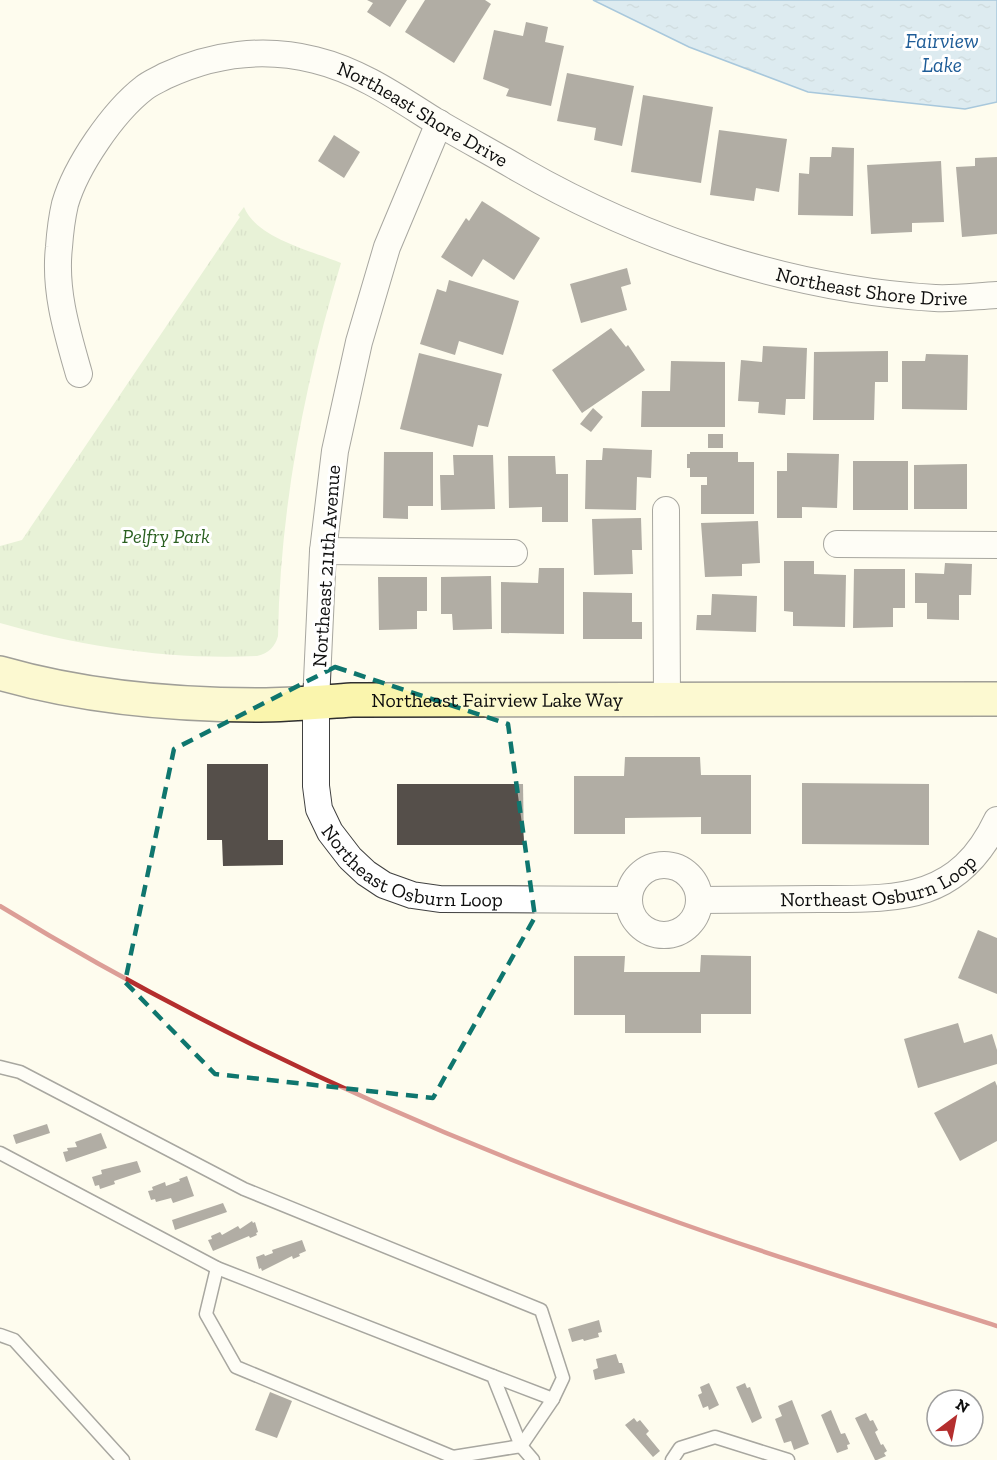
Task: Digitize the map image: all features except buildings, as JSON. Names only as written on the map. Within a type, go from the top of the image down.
[{"type":"street","name":"Northeast Shore Drive","points":[[79,374],[64,321],[58,282],[59,249],[65,203],[84,161],[113,117],[145,86],[190,64],[231,55],[279,54],[315,60],[362,76],[567,196],[666,237],[726,258],[788,277],[874,293],[939,298],[997,295]]},
{"type":"street","name":"Northeast 211th Avenue","points":[[316,702],[323,551],[335,451],[359,342],[387,247],[439,123]]},
{"type":"street","points":[[666,510],[667,701]]},
{"type":"street","points":[[837,544],[997,545]]},
{"type":"street","points":[[323,551],[514,553]]},
{"type":"street","name":"Northeast Fairview Lake Way","points":[[0,673],[48,685],[146,701],[262,705],[352,700],[997,699]]},
{"type":"street","name":"Northeast Osburn Loop","points":[[316,702],[316,786],[320,809],[330,832],[350,858],[384,885],[412,895],[440,899],[628,900]]},
{"type":"street","name":"Northeast Osburn Loop","points":[[699,900],[877,899],[913,894],[935,887],[956,874],[975,857],[997,820]]},
{"type":"street","points":[[667,865],[684,871],[695,884],[699,900],[694,919],[685,928],[671,935],[656,934],[642,928],[633,917],[628,900],[632,883],[640,873],[651,867],[667,865]]},
{"type":"lane","points":[[0,1067],[20,1072],[244,1189],[541,1310],[563,1377],[553,1399],[521,1446],[453,1457],[236,1367],[206,1314],[217,1268]]},
{"type":"lane","points":[[0,1153],[217,1268],[553,1399]]},
{"type":"lane","points":[[0,1335],[14,1340],[123,1460]]},
{"type":"lane","points":[[493,1376],[521,1446],[533,1460]]},
{"type":"lane","points":[[672,1460],[680,1448],[715,1437],[788,1460]]},
{"type":"highlighted area","points":[[335,667],[508,724],[535,917],[433,1098],[215,1074],[125,982],[174,749]]},
{"type":"green space","name":"Pelfry Park","points":[[244,207],[250,218],[272,235],[341,263],[316,355],[296,448],[283,541],[278,636],[275,643],[271,649],[257,656],[159,654],[63,639],[0,623],[0,546],[22,540],[240,217],[238,215]]},
{"type":"water","name":"Fairview Lake","points":[[593,0],[997,0],[997,102],[965,109],[808,92],[689,47]]},
{"type":"railway","points":[[0,906],[157,996],[320,1077],[402,1114],[570,1183],[697,1229],[997,1326]]}]
